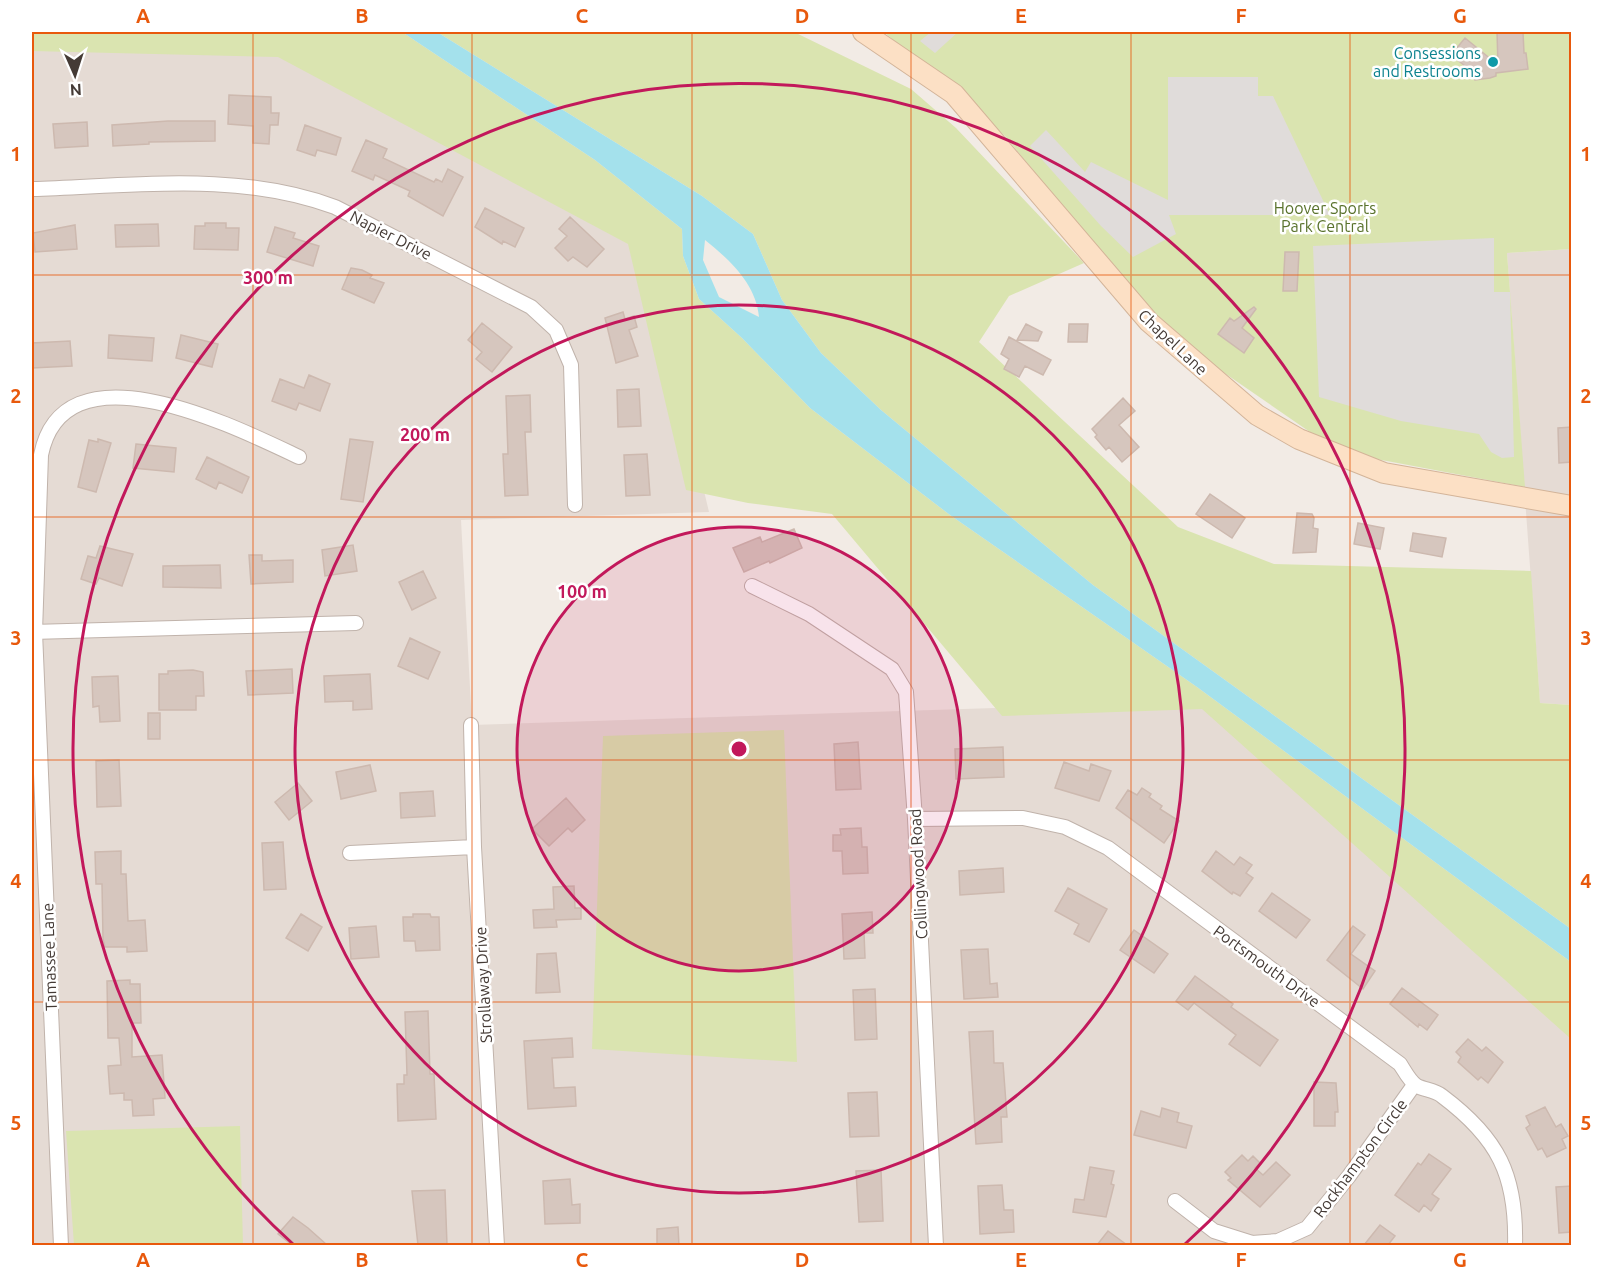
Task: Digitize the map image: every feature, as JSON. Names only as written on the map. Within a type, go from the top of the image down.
[{"type":"street","name":"Chapel Lane","points":[[863,32],[954,94],[1149,322],[1257,415],[1299,439],[1384,473],[1572,506]]},
{"type":"street","name":"Napier Drive","points":[[32,189],[238,184],[311,198],[335,207],[531,307],[556,330],[571,365],[575,505]]},
{"type":"street","name":"Tamassee Lane","points":[[61,1245],[33,632],[41,454],[44,439],[51,425],[76,404],[103,399],[134,399],[177,405],[222,420],[299,456]]},
{"type":"street","name":"Collingwood Road","points":[[752,586],[810,614],[892,669],[906,692],[915,819],[936,1245]]},
{"type":"street","points":[[33,632],[356,623]]},
{"type":"street","name":"Strollaway Drive","points":[[471,725],[474,848],[497,1245]]},
{"type":"street","name":"Portsmouth Drive","points":[[915,819],[1023,818],[1065,827],[1108,848],[1400,1064],[1414,1085]]},
{"type":"street","points":[[350,853],[474,848]]},
{"type":"street","points":[[1414,1085],[1439,1093],[1477,1124],[1500,1158],[1514,1200],[1515,1245]]},
{"type":"street","name":"Rockhampton Circle","points":[[1175,1201],[1214,1231],[1252,1243],[1278,1241],[1307,1228],[1350,1176],[1414,1085]]},
{"type":"shaded area","points":[[32,32],[343,32],[643,234],[709,512],[461,520],[472,725],[1214,701],[1571,974],[1571,1245],[32,1245]]},
{"type":"shaded area","points":[[931,32],[958,32],[935,53],[920,41]]},
{"type":"shaded area","points":[[1168,77],[1258,77],[1258,96],[1273,96],[1330,215],[1169,215],[1176,234],[1133,257],[1101,226],[1030,146],[1046,130],[1085,172],[1091,162],[1168,200]]},
{"type":"shaded area","points":[[1494,238],[1494,292],[1510,292],[1514,457],[1502,458],[1491,452],[1479,434],[1401,421],[1319,397],[1313,246]]},
{"type":"shaded area","points":[[1571,249],[1571,705],[1540,703],[1507,253]]},
{"type":"green space","points":[[32,32],[402,32],[595,160],[682,229],[683,256],[699,299],[742,338],[810,408],[950,515],[1197,687],[1571,962],[1571,1039],[1202,709],[1002,716],[832,514],[748,503],[686,490],[628,244],[278,57],[32,51]]},
{"type":"green space","points":[[437,32],[794,32],[911,89],[956,128],[1084,263],[1009,296],[979,342],[1178,527],[1274,564],[1531,571],[1540,703],[1571,705],[1571,929],[1093,585],[881,410],[821,353],[782,300],[753,234],[702,196]]},
{"type":"green space","name":"Hoover Sports Park Central","points":[[884,32],[1571,32],[1571,249],[1507,253],[1525,487],[1339,452],[1162,330],[1005,136]]},
{"type":"green space","points":[[784,730],[797,1062],[592,1049],[603,736]]},
{"type":"green space","points":[[240,1126],[243,1245],[74,1245],[66,1131]]},
{"type":"water","points":[[402,32],[437,32],[702,196],[753,234],[782,300],[821,353],[881,410],[1093,585],[1571,929],[1571,962],[1197,687],[950,515],[810,408],[742,338],[699,299],[683,256],[682,229],[595,160]],"holes":[[[705,240],[732,264],[747,283],[757,305],[759,317],[719,297],[703,260]]]},
{"type":"building","name":"Consessions and Restrooms","points":[[1497,32],[1523,32],[1524,53],[1526,53],[1528,69],[1496,73],[1496,76],[1490,78],[1475,80],[1474,73],[1466,74],[1465,66],[1451,55],[1465,38],[1498,65]]},
{"type":"building","points":[[229,95],[271,97],[271,113],[279,113],[278,125],[270,125],[269,144],[253,143],[253,126],[228,124]]},
{"type":"building","points":[[168,121],[215,121],[215,141],[149,142],[149,144],[113,146],[112,125]]},
{"type":"building","points":[[87,122],[88,146],[55,148],[53,124]]},
{"type":"building","points":[[305,125],[341,138],[336,155],[317,150],[315,156],[297,150]]},
{"type":"building","points":[[366,140],[387,149],[383,158],[434,182],[436,179],[442,182],[448,169],[463,177],[443,216],[408,196],[410,191],[375,175],[373,180],[352,171]]},
{"type":"building","points":[[485,208],[524,228],[515,247],[503,241],[502,244],[475,227]]},
{"type":"building","points":[[570,217],[604,249],[587,267],[573,257],[568,261],[555,248],[567,236],[559,229]]},
{"type":"building","points":[[205,223],[226,223],[226,228],[239,228],[238,250],[194,249],[195,226],[205,226]]},
{"type":"building","points":[[158,224],[159,246],[116,247],[115,225]]},
{"type":"building","points":[[75,225],[77,249],[35,252],[33,233]]},
{"type":"building","points":[[275,227],[295,233],[293,238],[319,246],[313,266],[267,252]]},
{"type":"building","points":[[1285,252],[1299,252],[1297,291],[1283,291]]},
{"type":"building","points":[[351,268],[362,270],[372,275],[370,278],[384,283],[374,303],[342,289]]},
{"type":"building","points":[[1254,307],[1256,309],[1242,328],[1254,338],[1244,353],[1218,334],[1230,318],[1234,321]]},
{"type":"building","points":[[623,312],[625,319],[634,316],[637,327],[629,330],[638,356],[616,363],[605,318]]},
{"type":"building","points":[[482,323],[512,347],[492,372],[476,359],[482,352],[468,340]]},
{"type":"building","points":[[1026,324],[1042,332],[1038,341],[1017,340]]},
{"type":"building","points":[[1069,324],[1088,324],[1087,342],[1068,342]]},
{"type":"building","points":[[109,335],[154,338],[152,361],[108,358]]},
{"type":"building","points":[[181,335],[218,344],[212,367],[176,358]]},
{"type":"building","points":[[1009,337],[1051,360],[1043,375],[1025,366],[1019,377],[1004,369],[1009,359],[1001,354]]},
{"type":"building","points":[[70,341],[72,366],[32,368],[32,343]]},
{"type":"building","points":[[309,375],[330,384],[320,411],[299,403],[296,410],[272,401],[280,379],[304,388]]},
{"type":"building","points":[[639,389],[641,426],[618,427],[617,390]]},
{"type":"building","points":[[530,395],[531,432],[525,432],[528,495],[505,496],[503,454],[508,454],[506,396]]},
{"type":"building","points":[[1123,398],[1135,411],[1119,425],[1139,447],[1122,462],[1109,447],[1106,450],[1095,437],[1097,435],[1092,429]]},
{"type":"building","points":[[1572,427],[1572,462],[1559,463],[1558,428]]},
{"type":"building","points":[[98,439],[111,443],[96,492],[78,487],[89,440],[98,442]]},
{"type":"building","points":[[350,439],[373,442],[363,502],[341,499]]},
{"type":"building","points":[[136,444],[176,448],[174,472],[133,468]]},
{"type":"building","points":[[647,454],[650,495],[626,496],[624,455]]},
{"type":"building","points":[[207,457],[249,477],[242,493],[219,482],[216,489],[196,479]]},
{"type":"building","points":[[1210,494],[1245,518],[1232,538],[1196,514]]},
{"type":"building","points":[[1297,513],[1312,514],[1314,518],[1313,528],[1318,529],[1316,552],[1293,553]]},
{"type":"building","points":[[1358,523],[1384,528],[1380,549],[1354,544]]},
{"type":"building","points":[[794,529],[802,548],[744,572],[733,548],[760,537],[762,542]]},
{"type":"building","points":[[1413,533],[1446,538],[1442,557],[1410,551]]},
{"type":"building","points":[[353,545],[357,571],[325,576],[322,550]]},
{"type":"building","points":[[100,546],[133,554],[122,586],[99,578],[96,584],[81,579],[88,556],[96,558]]},
{"type":"building","points":[[249,555],[262,555],[262,561],[293,560],[293,582],[251,584]]},
{"type":"building","points":[[220,565],[221,588],[163,587],[163,566]]},
{"type":"building","points":[[423,571],[436,598],[412,610],[399,582]]},
{"type":"building","points":[[410,638],[440,652],[428,679],[398,666]]},
{"type":"building","points":[[292,669],[293,693],[248,695],[246,671]]},
{"type":"building","points":[[168,671],[203,672],[204,696],[196,696],[196,710],[159,710],[159,674],[168,674]]},
{"type":"building","points":[[370,674],[372,709],[353,710],[353,701],[325,702],[324,676]]},
{"type":"building","points":[[118,676],[120,721],[100,722],[99,706],[93,707],[92,677]]},
{"type":"building","points":[[148,713],[160,713],[160,739],[148,739]]},
{"type":"building","points":[[858,742],[861,789],[836,790],[834,744]]},
{"type":"building","points":[[1003,747],[1004,777],[956,779],[955,749]]},
{"type":"building","points":[[119,760],[121,806],[97,807],[96,761]]},
{"type":"building","points":[[1064,762],[1089,771],[1091,764],[1111,771],[1099,801],[1055,788]]},
{"type":"building","points":[[370,765],[376,791],[341,799],[336,772]]},
{"type":"building","points":[[298,783],[312,801],[289,820],[275,802]]},
{"type":"building","points":[[1142,788],[1151,794],[1149,797],[1162,806],[1160,809],[1179,821],[1164,843],[1116,808],[1128,790],[1137,795]]},
{"type":"building","points":[[433,791],[435,816],[401,818],[400,793]]},
{"type":"building","points":[[566,798],[585,820],[572,832],[568,828],[549,846],[532,829]]},
{"type":"building","points":[[861,828],[862,847],[867,847],[868,873],[843,874],[842,851],[833,851],[833,835],[841,835],[840,829]]},
{"type":"building","points":[[283,842],[286,889],[264,890],[262,843]]},
{"type":"building","points":[[121,851],[121,874],[126,874],[128,921],[145,920],[147,951],[127,952],[127,947],[105,947],[102,884],[96,884],[95,852]]},
{"type":"building","points":[[1216,851],[1234,865],[1240,857],[1252,865],[1246,873],[1253,878],[1240,896],[1233,892],[1232,894],[1202,871]]},
{"type":"building","points":[[1003,868],[1004,892],[960,895],[959,871]]},
{"type":"building","points":[[574,886],[575,908],[581,908],[581,919],[556,920],[557,927],[534,928],[533,910],[554,909],[553,887]]},
{"type":"building","points":[[1068,888],[1107,909],[1089,942],[1074,934],[1079,924],[1055,911]]},
{"type":"building","points":[[1272,893],[1310,920],[1296,938],[1259,911]]},
{"type":"building","points":[[872,912],[873,933],[864,933],[865,958],[844,959],[842,914]]},
{"type":"building","points":[[301,914],[322,927],[308,951],[286,938]]},
{"type":"building","points":[[413,914],[430,914],[431,917],[439,917],[440,950],[416,951],[415,941],[404,941],[403,917],[413,917]]},
{"type":"building","points":[[376,926],[379,957],[351,959],[349,928]]},
{"type":"building","points":[[1353,926],[1365,935],[1351,954],[1375,971],[1363,989],[1327,960]]},
{"type":"building","points":[[1134,930],[1168,954],[1154,973],[1120,950]]},
{"type":"building","points":[[988,949],[990,984],[997,983],[998,997],[964,999],[961,950]]},
{"type":"building","points":[[556,953],[560,992],[536,993],[537,954]]},
{"type":"building","points":[[1195,976],[1233,1004],[1231,1007],[1278,1040],[1260,1066],[1229,1044],[1236,1035],[1194,1003],[1188,1010],[1176,1001]]},
{"type":"building","points":[[130,980],[130,984],[140,984],[141,1023],[132,1023],[132,1057],[162,1055],[165,1098],[153,1099],[154,1115],[133,1116],[132,1100],[124,1100],[124,1093],[110,1094],[108,1066],[121,1065],[119,1038],[108,1038],[107,981]]},
{"type":"building","points":[[1402,988],[1438,1015],[1427,1030],[1419,1024],[1418,1027],[1390,1004]]},
{"type":"building","points":[[875,989],[877,1039],[855,1040],[853,990]]},
{"type":"building","points":[[428,1011],[430,1074],[434,1074],[436,1119],[398,1121],[397,1084],[404,1084],[404,1075],[407,1075],[405,1012]]},
{"type":"building","points":[[993,1031],[994,1063],[1003,1063],[1007,1117],[1001,1117],[1002,1142],[976,1144],[969,1032]]},
{"type":"building","points":[[572,1038],[573,1057],[552,1058],[554,1088],[575,1087],[576,1106],[528,1109],[524,1041]]},
{"type":"building","points":[[1468,1039],[1482,1051],[1486,1047],[1503,1062],[1488,1083],[1481,1077],[1478,1080],[1458,1062],[1461,1057],[1456,1052]]},
{"type":"building","points":[[1314,1082],[1336,1083],[1338,1112],[1335,1112],[1335,1126],[1314,1126]]},
{"type":"building","points":[[877,1092],[879,1136],[850,1137],[848,1093]]},
{"type":"building","points":[[1545,1107],[1556,1127],[1561,1124],[1568,1136],[1562,1139],[1566,1148],[1547,1157],[1542,1148],[1538,1150],[1526,1128],[1530,1125],[1526,1116]]},
{"type":"building","points":[[1162,1108],[1179,1113],[1177,1122],[1192,1126],[1186,1148],[1134,1135],[1141,1111],[1160,1117]]},
{"type":"building","points":[[1429,1154],[1451,1169],[1432,1194],[1439,1199],[1431,1211],[1424,1205],[1419,1212],[1395,1195],[1418,1163],[1421,1165]]},
{"type":"building","points":[[1242,1155],[1248,1161],[1253,1156],[1260,1163],[1255,1168],[1263,1175],[1276,1162],[1290,1175],[1260,1207],[1228,1180],[1231,1178],[1225,1172]]},
{"type":"building","points":[[1090,1167],[1114,1171],[1111,1184],[1114,1185],[1106,1217],[1073,1212],[1075,1199],[1084,1200]]},
{"type":"building","points":[[881,1170],[883,1221],[859,1222],[856,1171]]},
{"type":"building","points":[[570,1179],[572,1205],[580,1204],[580,1223],[545,1224],[543,1181]]},
{"type":"building","points":[[1002,1185],[1004,1210],[1013,1210],[1014,1232],[980,1234],[978,1186]]},
{"type":"building","points":[[1572,1186],[1572,1232],[1559,1233],[1556,1187]]},
{"type":"building","points":[[445,1190],[447,1245],[418,1245],[412,1191]]},
{"type":"building","points":[[293,1217],[327,1245],[292,1245],[278,1234]]},
{"type":"building","points":[[1380,1225],[1395,1236],[1388,1245],[1364,1245]]},
{"type":"building","points":[[678,1227],[679,1245],[657,1245],[657,1229]]},
{"type":"building","points":[[1108,1231],[1127,1245],[1097,1245]]},
{"type":"place","name":"Consessions and Restrooms","points":[[1493,62]]}]
